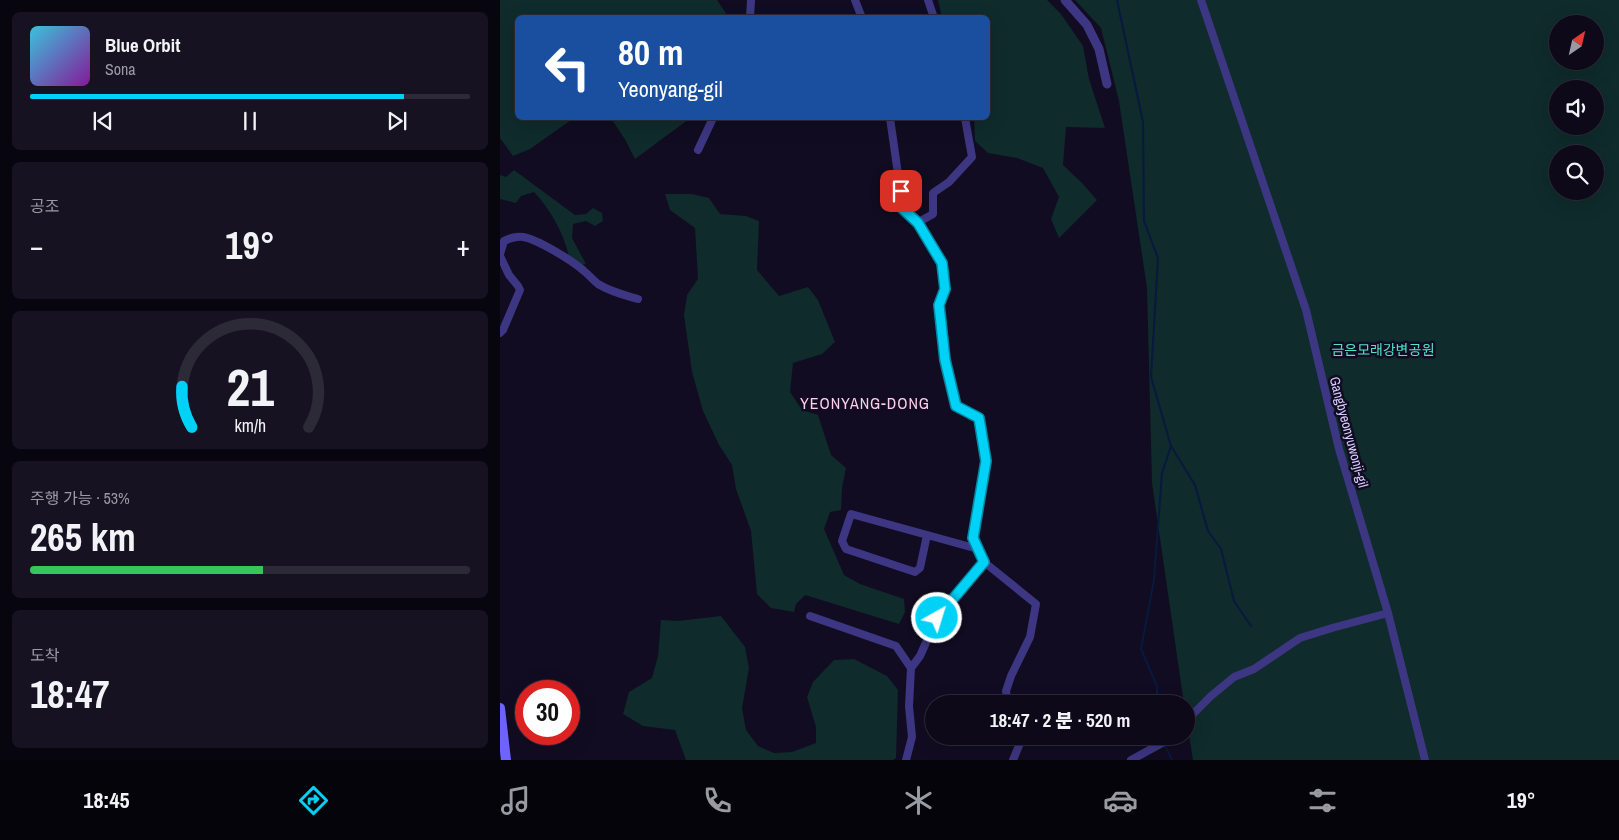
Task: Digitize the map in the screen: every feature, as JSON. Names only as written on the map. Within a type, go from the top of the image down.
[{"type":"main road","points":[[500,708],[506,760]]},
{"type":"street","points":[[750,15],[751,0]]},
{"type":"street","points":[[855,0],[861,15]]},
{"type":"street","points":[[928,0],[933,15]]},
{"type":"street","points":[[1064,0],[1087,25],[1099,49],[1107,84]]},
{"type":"street","name":"Gangbyeonyuwonji-gil","points":[[1202,0],[1306,310],[1339,449],[1388,613],[1425,760]]},
{"type":"street","points":[[698,150],[712,120]]},
{"type":"street","points":[[890,120],[903,209],[918,223],[942,263],[945,289],[939,305],[945,360],[956,406],[979,418],[986,461],[973,538],[984,562],[1036,604],[1030,637],[1011,676],[1007,695]]},
{"type":"street","points":[[918,223],[932,214],[933,192],[949,182],[972,158],[965,120]]},
{"type":"street","points":[[500,333],[520,290],[502,264],[500,255],[504,241],[514,237],[532,239],[566,257],[597,283],[611,291],[638,299]]},
{"type":"street","points":[[927,535],[920,568],[915,572],[846,549],[842,541],[851,514],[978,549]]},
{"type":"street","points":[[906,760],[912,737],[909,706],[911,668],[920,656],[937,618],[984,562]]},
{"type":"street","points":[[1195,712],[1234,677],[1254,669],[1300,638],[1388,613]]},
{"type":"street","points":[[810,616],[896,646],[911,668]]},
{"type":"street","points":[[1013,760],[1019,745]]},
{"type":"street","points":[[1131,760],[1158,745]]},
{"type":"green space","points":[[500,0],[717,0],[727,15],[515,15],[515,120],[571,120],[530,149],[513,156],[500,138]]},
{"type":"green space","points":[[938,0],[1047,0],[1061,14],[1083,46],[1089,79],[1105,128],[1066,127],[1063,165],[1097,200],[1059,238],[1051,219],[1059,197],[1043,168],[1017,158],[988,153],[975,141],[974,120],[990,120],[990,15],[942,15]]},
{"type":"green space","name":"금은모래강변공원","points":[[1075,0],[1619,0],[1619,760],[1193,760],[1191,745],[1195,745],[1195,695],[1183,695],[1152,483],[1147,288],[1119,101],[1101,28]]},
{"type":"green space","points":[[612,120],[686,120],[635,159]]},
{"type":"green space","points":[[514,170],[575,215],[586,214],[593,208],[602,213],[603,221],[595,226],[586,221],[573,224],[572,238],[586,264],[580,265],[569,257],[564,239],[556,222],[534,192],[521,196],[516,203],[500,199],[500,175],[506,177]]},
{"type":"green space","points":[[665,194],[692,194],[709,198],[720,214],[746,216],[759,221],[757,270],[779,296],[808,287],[818,300],[835,342],[822,354],[793,363],[790,392],[802,410],[818,415],[831,455],[846,468],[842,488],[841,510],[830,512],[824,529],[844,575],[860,584],[904,599],[905,612],[899,624],[805,595],[796,604],[794,612],[771,608],[757,594],[751,531],[736,489],[732,465],[719,445],[703,411],[692,372],[684,315],[687,295],[698,279],[695,228],[670,210]]},
{"type":"green space","points":[[721,616],[745,647],[749,668],[742,708],[746,730],[758,746],[774,753],[792,752],[816,743],[816,727],[807,697],[813,682],[834,660],[854,659],[887,676],[898,690],[896,758],[893,760],[686,760],[675,730],[643,726],[623,714],[629,692],[652,678],[658,656],[661,620],[678,621]]},
{"type":"waterway","points":[[1117,0],[1143,122],[1144,221],[1158,258],[1151,377],[1171,446],[1195,485],[1208,531],[1221,549],[1234,601],[1251,626]]},
{"type":"waterway","points":[[1157,695],[1157,686],[1141,649],[1154,580],[1162,473],[1171,446]]},
{"type":"waterway","points":[[1164,745],[1172,760]]},
{"type":"district","name":"YEONYANG-DONG","points":[[865,403]]},
{"type":"route","points":[[901,191],[903,209],[918,223],[942,263],[945,289],[939,305],[945,360],[956,406],[979,418],[986,461],[973,538],[984,562],[937,618]]}]
